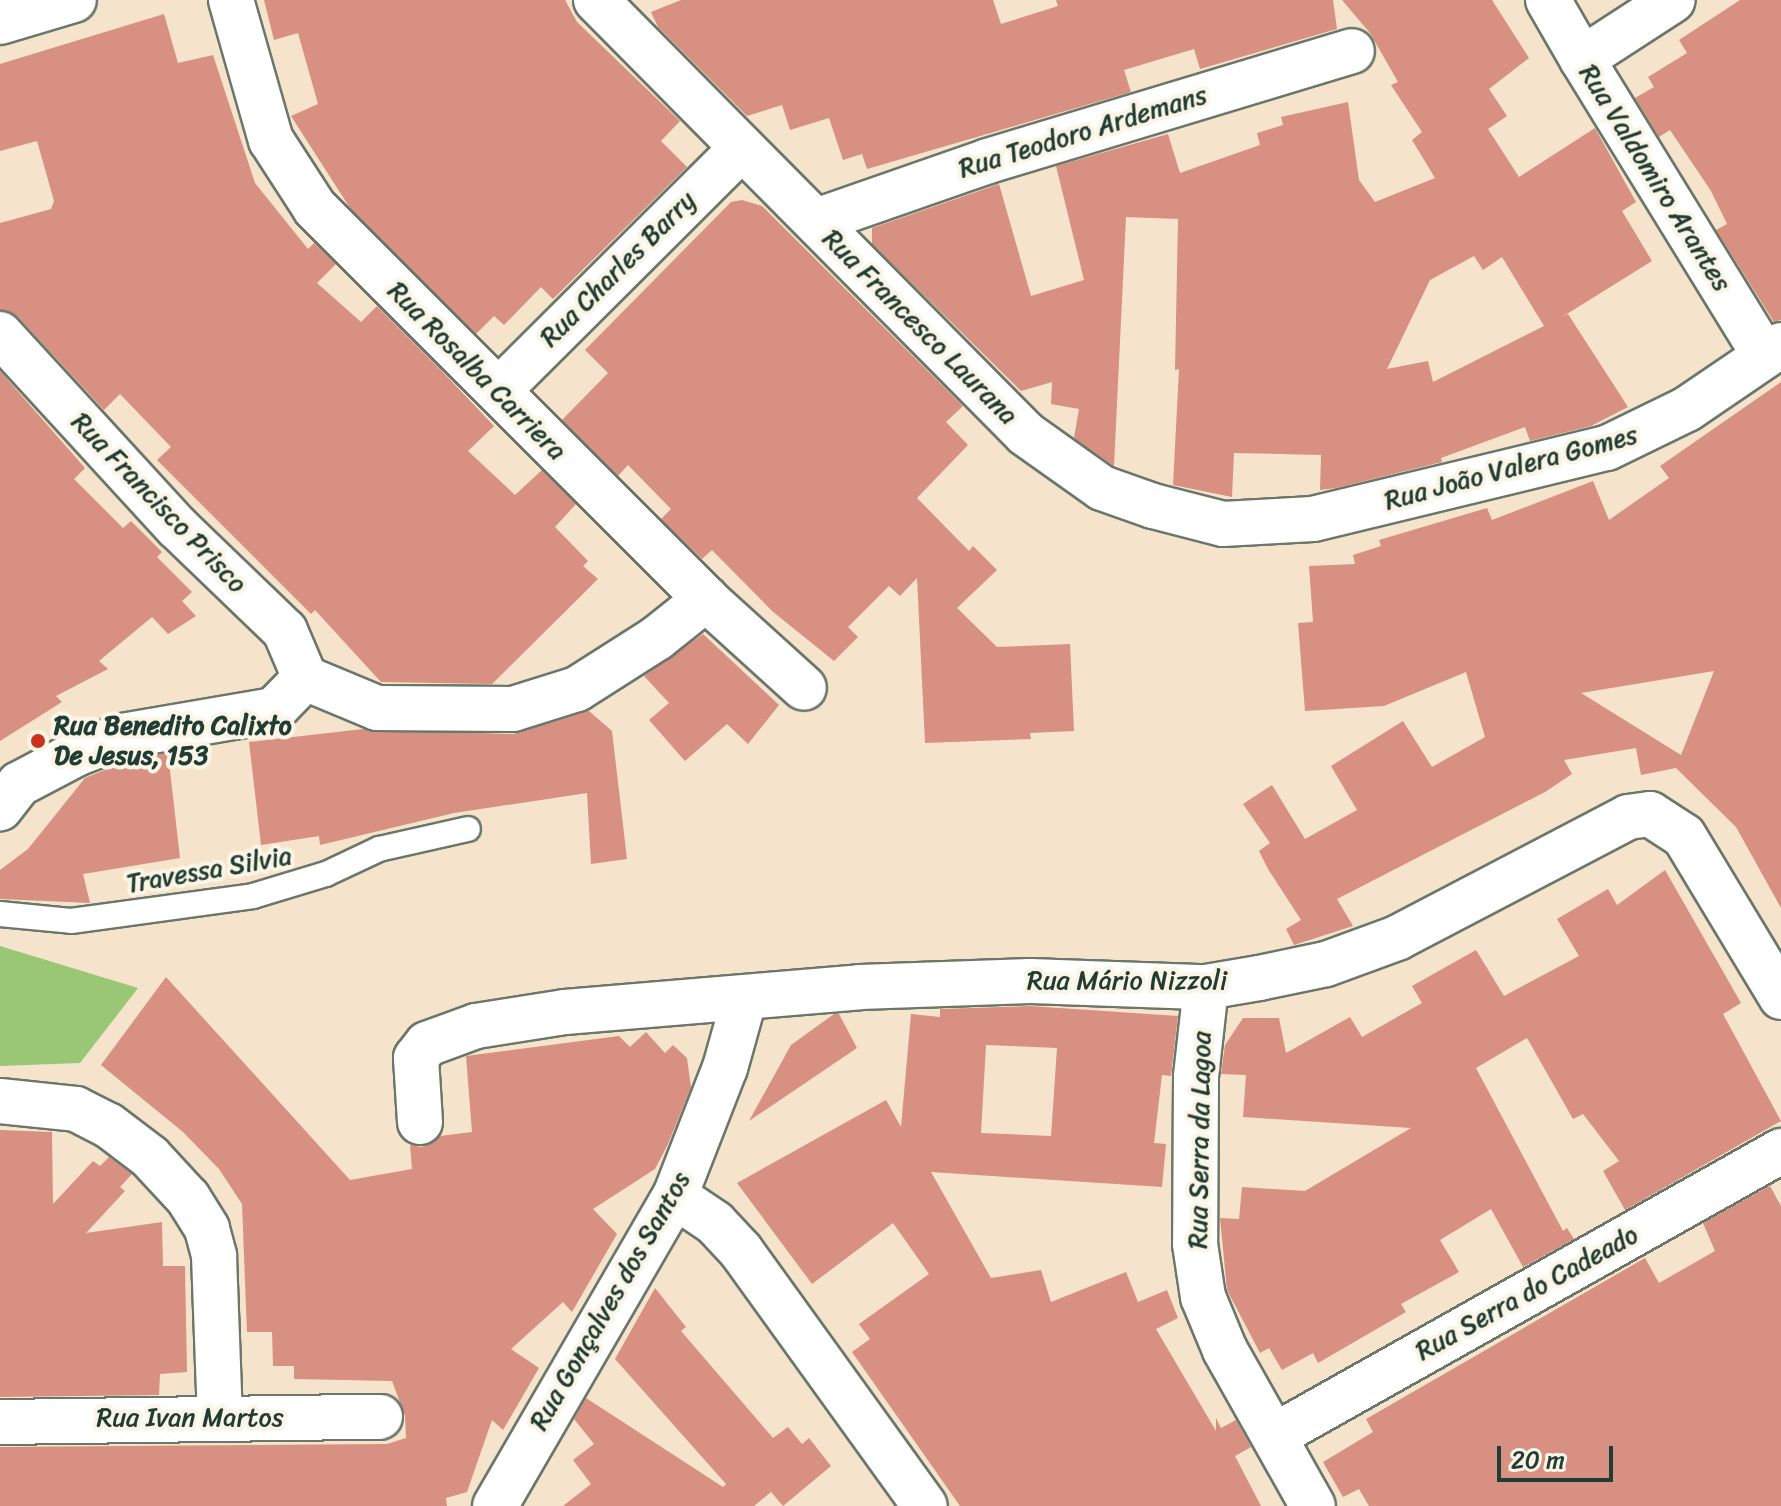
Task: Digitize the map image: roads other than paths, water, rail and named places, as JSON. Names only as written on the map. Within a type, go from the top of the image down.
[{"type":"street","points":[[0,22],[74,0]]},
{"type":"street","name":"Rua Rosalba Carriera","points":[[231,0],[260,110],[286,169],[315,208],[706,599],[804,688]]},
{"type":"street","name":"Rua Francesco Laurana","points":[[596,0],[1026,434],[1073,471],[1140,502],[1223,524],[1313,519]]},
{"type":"street","name":"Rua Valdomiro Arantes","points":[[1548,0],[1582,59],[1773,350]]},
{"type":"street","points":[[1582,59],[1673,0]]},
{"type":"street","name":"Rua Teodoro Ardemans","points":[[816,221],[988,161],[1352,51]]},
{"type":"street","name":"Rua Charles Barry","points":[[498,391],[741,149]]},
{"type":"street","name":"Rua Francisco Prisco","points":[[0,334],[177,527],[285,631],[305,678]]},
{"type":"street","name":"Rua João Valera Gomes","points":[[1313,519],[1607,448],[1687,409],[1773,350]]},
{"type":"street","points":[[6,786],[122,736],[274,710],[305,678],[377,708],[513,709],[599,677],[706,599]]},
{"type":"street","name":"Rua Mário Nizzoli","points":[[420,1122],[416,1058],[427,1044],[446,1036],[565,1012],[744,1000],[860,987],[974,982],[1206,987],[1326,964],[1397,938],[1628,817],[1650,814],[1684,836],[1781,997]]},
{"type":"street","name":"Rua Serra da Lagoa","points":[[1206,987],[1196,1076],[1195,1244],[1203,1297],[1225,1350],[1313,1506]]},
{"type":"street","name":"Rua Gonçalves dos Santos","points":[[495,1506],[675,1196],[725,1068],[744,1000]]},
{"type":"street","points":[[0,1101],[76,1109],[108,1125],[150,1157],[188,1198],[207,1229],[214,1256],[220,1418]]},
{"type":"street","name":"Rua Serra do Cadeado","points":[[1274,1436],[1781,1151]]},
{"type":"street","points":[[675,1196],[715,1223],[741,1251],[925,1506]]},
{"type":"street","name":"Rua Ivan Martos","points":[[0,1422],[380,1417]]},
{"type":"lane","name":"Travessa Silvia","points":[[0,914],[71,921],[253,896],[285,890],[379,849],[468,829]]},
{"type":"place","name":"Rua Benedito Calixto De Jesus, 153","points":[[38,741]]}]
